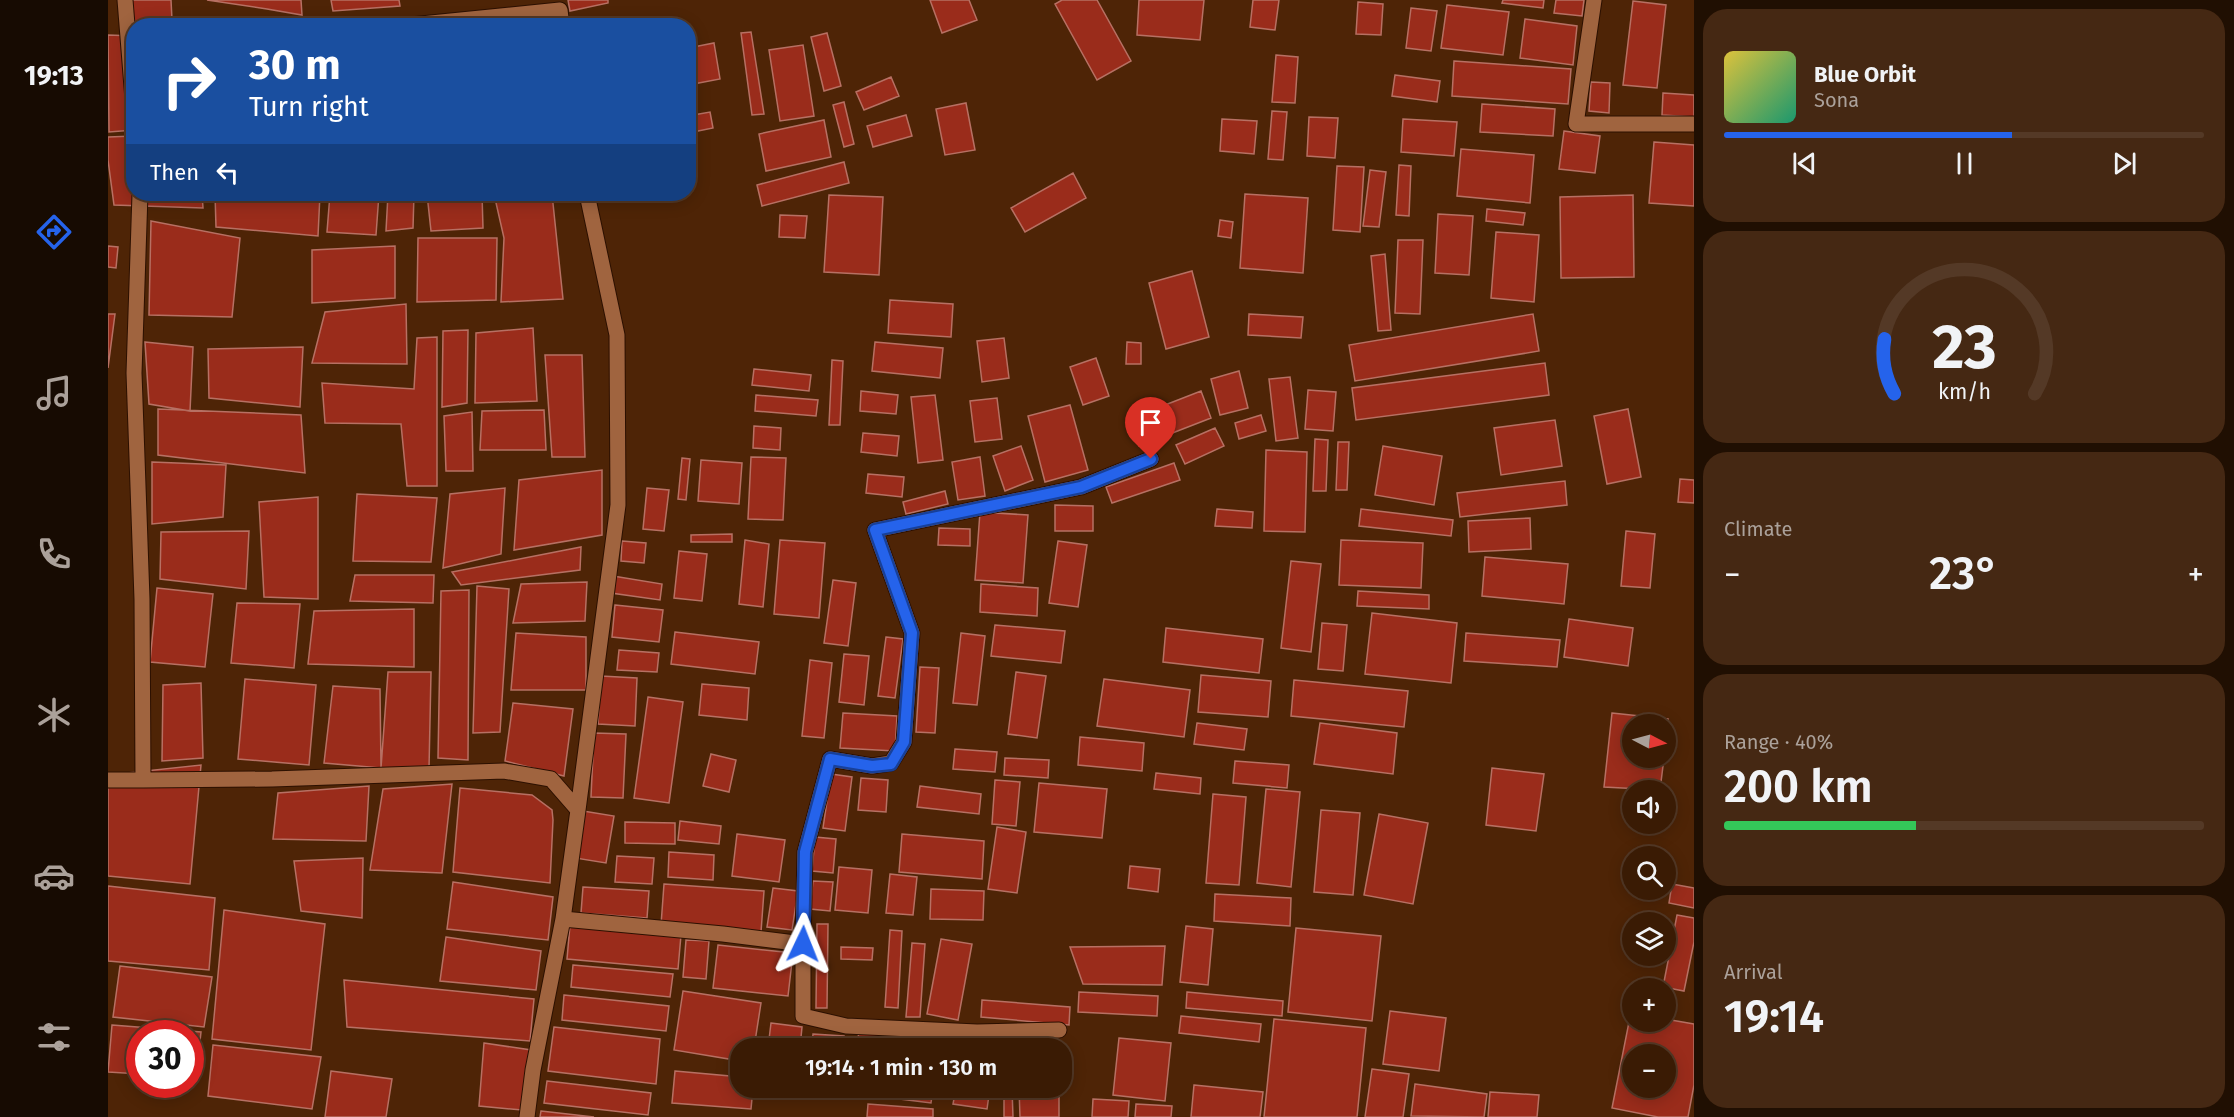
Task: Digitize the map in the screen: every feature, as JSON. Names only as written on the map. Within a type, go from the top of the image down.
[{"type":"street","points":[[125,0],[126,18]]},
{"type":"street","points":[[1593,0],[1576,124],[1694,124]]},
{"type":"street","points":[[480,18],[560,10],[561,18]]},
{"type":"street","points":[[140,201],[134,373],[142,598],[143,780]]},
{"type":"street","points":[[526,1117],[563,919],[618,506],[616,335],[588,201]]},
{"type":"street","points":[[1059,1030],[977,1032],[846,1026],[803,1016],[805,852],[830,759],[872,766],[891,764],[904,742],[912,633],[875,530],[1081,487],[1151,459]]},
{"type":"street","points":[[108,780],[272,779],[504,771],[551,779],[578,810]]},
{"type":"street","points":[[563,919],[803,944]]},
{"type":"building","points":[[131,0],[171,0],[172,18],[132,18]]},
{"type":"building","points":[[207,0],[301,0],[302,15],[267,9]]},
{"type":"building","points":[[331,0],[399,0],[400,6],[333,11]]},
{"type":"building","points":[[568,0],[608,0],[608,3],[570,11]]},
{"type":"building","points":[[930,0],[969,0],[977,20],[942,33]]},
{"type":"building","points":[[1062,0],[1097,0],[1131,61],[1097,80],[1055,4]]},
{"type":"building","points":[[1139,0],[1204,0],[1200,40],[1137,35]]},
{"type":"building","points":[[1253,0],[1279,0],[1275,30],[1250,27]]},
{"type":"building","points":[[1503,0],[1544,0],[1543,8],[1502,3]]},
{"type":"building","points":[[1556,0],[1584,0],[1582,16],[1554,13]]},
{"type":"building","points":[[1633,1],[1666,5],[1657,88],[1623,85]]},
{"type":"building","points":[[1358,2],[1383,4],[1381,35],[1356,34]]},
{"type":"building","points":[[1447,5],[1509,12],[1503,55],[1441,48]]},
{"type":"building","points":[[1411,8],[1437,11],[1431,51],[1406,48]]},
{"type":"building","points":[[1525,19],[1577,26],[1573,65],[1520,58]]},
{"type":"building","points":[[751,32],[764,114],[752,115],[741,33]]},
{"type":"building","points":[[827,33],[841,86],[824,91],[811,37]]},
{"type":"building","points":[[108,35],[126,36],[126,131],[109,132]]},
{"type":"building","points":[[714,43],[720,79],[696,84],[696,46]]},
{"type":"building","points":[[803,45],[814,116],[780,121],[769,50]]},
{"type":"building","points":[[1276,55],[1298,57],[1295,103],[1272,102]]},
{"type":"building","points":[[1454,61],[1571,69],[1568,104],[1452,96]]},
{"type":"building","points":[[1395,75],[1440,81],[1437,102],[1392,96]]},
{"type":"building","points":[[891,77],[899,96],[864,110],[856,92]]},
{"type":"building","points":[[1591,82],[1610,83],[1609,113],[1589,111]]},
{"type":"building","points":[[1663,93],[1694,95],[1694,117],[1662,115]]},
{"type":"building","points":[[844,102],[854,144],[844,147],[833,105]]},
{"type":"building","points":[[966,103],[975,150],[945,155],[936,109]]},
{"type":"building","points":[[1482,104],[1555,109],[1553,136],[1480,132]]},
{"type":"building","points":[[1272,111],[1287,112],[1283,160],[1268,159]]},
{"type":"building","points":[[710,112],[713,128],[696,131],[696,115]]},
{"type":"building","points":[[906,115],[912,136],[873,147],[867,126]]},
{"type":"building","points":[[1309,117],[1338,118],[1335,158],[1307,156]]},
{"type":"building","points":[[1222,119],[1257,121],[1254,154],[1220,151]]},
{"type":"building","points":[[1403,119],[1457,122],[1454,156],[1401,152]]},
{"type":"building","points":[[824,120],[831,157],[766,171],[759,134]]},
{"type":"building","points":[[1564,131],[1600,136],[1595,173],[1559,169]]},
{"type":"building","points":[[126,136],[126,201],[202,201],[203,208],[114,205],[108,160],[108,137]]},
{"type":"building","points":[[1654,142],[1694,145],[1694,206],[1649,203]]},
{"type":"building","points":[[1461,149],[1534,155],[1530,203],[1457,196]]},
{"type":"building","points":[[844,162],[849,183],[762,206],[757,185]]},
{"type":"building","points":[[1399,165],[1411,166],[1409,216],[1396,215]]},
{"type":"building","points":[[1337,166],[1364,167],[1360,232],[1333,230]]},
{"type":"building","points":[[1370,170],[1386,172],[1379,227],[1363,226]]},
{"type":"building","points":[[1073,173],[1086,198],[1025,232],[1011,208]]},
{"type":"building","points":[[1245,194],[1308,198],[1303,273],[1240,268]]},
{"type":"building","points":[[829,195],[883,197],[879,275],[824,272]]},
{"type":"building","points":[[1633,195],[1634,277],[1561,278],[1560,197]]},
{"type":"building","points":[[215,201],[320,201],[318,236],[216,227]]},
{"type":"building","points":[[329,201],[378,201],[376,235],[327,232]]},
{"type":"building","points":[[388,201],[414,201],[413,228],[386,231]]},
{"type":"building","points":[[428,201],[482,201],[483,228],[431,231]]},
{"type":"building","points":[[496,201],[553,201],[563,299],[501,302],[504,238]]},
{"type":"building","points":[[1487,209],[1525,213],[1523,225],[1486,221]]},
{"type":"building","points":[[1438,214],[1473,216],[1469,275],[1435,273]]},
{"type":"building","points":[[780,215],[807,216],[805,238],[779,237]]},
{"type":"building","points":[[1220,220],[1233,222],[1231,238],[1218,236]]},
{"type":"building","points":[[151,221],[240,238],[232,317],[149,315]]},
{"type":"building","points":[[1496,232],[1539,235],[1534,302],[1491,298]]},
{"type":"building","points":[[418,238],[497,238],[496,300],[417,302]]},
{"type":"building","points":[[1398,240],[1423,240],[1420,314],[1395,313]]},
{"type":"building","points":[[108,246],[118,247],[116,268],[108,267]]},
{"type":"building","points":[[395,246],[395,298],[312,303],[312,250]]},
{"type":"building","points":[[1385,254],[1391,330],[1378,331],[1371,256]]},
{"type":"building","points":[[1192,271],[1209,337],[1166,349],[1149,283]]},
{"type":"building","points":[[890,300],[953,304],[951,337],[888,333]]},
{"type":"building","points":[[406,304],[407,364],[312,363],[325,312]]},
{"type":"building","points":[[108,314],[115,314],[108,368]]},
{"type":"building","points":[[1249,314],[1303,317],[1301,338],[1248,335]]},
{"type":"building","points":[[1533,314],[1539,351],[1355,381],[1349,345]]},
{"type":"building","points":[[533,328],[537,401],[475,403],[476,333]]},
{"type":"building","points":[[468,330],[467,403],[442,407],[443,331]]},
{"type":"building","points":[[437,337],[437,486],[407,486],[401,424],[325,423],[322,383],[414,389],[417,338]]},
{"type":"building","points":[[1004,338],[1009,378],[982,382],[977,341]]},
{"type":"building","points":[[145,342],[193,347],[190,411],[149,404]]},
{"type":"building","points":[[875,342],[943,348],[940,378],[872,371]]},
{"type":"building","points":[[1127,342],[1141,343],[1141,364],[1126,364]]},
{"type":"building","points":[[303,347],[300,407],[209,398],[208,349]]},
{"type":"building","points":[[545,355],[582,355],[585,457],[552,457]]},
{"type":"building","points":[[1096,358],[1109,396],[1083,405],[1070,367]]},
{"type":"building","points":[[832,360],[843,361],[840,425],[829,425]]},
{"type":"building","points":[[1545,363],[1549,395],[1356,420],[1352,388]]},
{"type":"building","points":[[754,369],[811,375],[809,391],[752,385]]},
{"type":"building","points":[[1239,371],[1248,408],[1220,415],[1211,379]]},
{"type":"building","points":[[1290,377],[1298,438],[1276,441],[1269,379]]},
{"type":"building","points":[[1308,390],[1336,392],[1333,431],[1305,429]]},
{"type":"building","points":[[861,391],[898,395],[896,414],[860,411]]},
{"type":"building","points":[[1201,391],[1211,418],[1139,446],[1129,419]]},
{"type":"building","points":[[756,395],[818,400],[816,416],[755,411]]},
{"type":"building","points":[[935,395],[943,460],[918,463],[911,397]]},
{"type":"building","points":[[997,398],[1002,439],[975,442],[970,401]]},
{"type":"building","points":[[1070,405],[1088,470],[1045,482],[1028,416]]},
{"type":"building","points":[[158,409],[301,415],[305,473],[158,455]]},
{"type":"building","points":[[1628,409],[1641,477],[1607,484],[1594,416]]},
{"type":"building","points":[[544,410],[546,450],[480,450],[482,411]]},
{"type":"building","points":[[472,412],[473,471],[446,471],[444,416]]},
{"type":"building","points":[[1261,415],[1266,431],[1239,439],[1235,423]]},
{"type":"building","points":[[1555,420],[1562,466],[1501,475],[1494,428]]},
{"type":"building","points":[[754,426],[781,428],[780,450],[753,448]]},
{"type":"building","points":[[1215,428],[1224,446],[1185,464],[1176,445]]},
{"type":"building","points":[[863,433],[899,436],[897,456],[861,452]]},
{"type":"building","points":[[1315,439],[1328,440],[1326,491],[1313,491]]},
{"type":"building","points":[[1338,442],[1349,442],[1347,490],[1336,490]]},
{"type":"building","points":[[1021,446],[1033,480],[1005,491],[993,456]]},
{"type":"building","points":[[1383,446],[1442,456],[1434,505],[1375,495]]},
{"type":"building","points":[[1266,450],[1307,452],[1305,532],[1264,531]]},
{"type":"building","points":[[751,457],[786,458],[783,520],[748,519]]},
{"type":"building","points":[[980,457],[985,496],[958,500],[952,462]]},
{"type":"building","points":[[682,458],[690,459],[686,500],[678,499]]},
{"type":"building","points":[[701,460],[742,463],[739,504],[698,501]]},
{"type":"building","points":[[152,462],[226,465],[223,517],[152,524]]},
{"type":"building","points":[[1174,463],[1180,480],[1112,503],[1106,487]]},
{"type":"building","points":[[602,470],[602,535],[514,550],[519,480]]},
{"type":"building","points":[[868,474],[904,477],[902,497],[866,493]]},
{"type":"building","points":[[1680,479],[1694,480],[1694,503],[1678,502]]},
{"type":"building","points":[[1565,481],[1567,505],[1460,517],[1457,493]]},
{"type":"building","points":[[505,488],[501,554],[443,568],[450,494]]},
{"type":"building","points":[[647,488],[669,490],[664,531],[643,529]]},
{"type":"building","points":[[945,491],[948,504],[906,514],[903,502]]},
{"type":"building","points":[[357,494],[437,498],[431,562],[353,561]]},
{"type":"building","points":[[318,497],[318,599],[264,597],[259,502]]},
{"type":"building","points":[[1055,505],[1093,506],[1093,531],[1055,531]]},
{"type":"building","points":[[1217,509],[1253,512],[1252,528],[1215,526]]},
{"type":"building","points":[[1361,509],[1453,520],[1451,536],[1359,526]]},
{"type":"building","points":[[980,512],[1028,515],[1023,583],[975,580]]},
{"type":"building","points":[[1530,518],[1531,549],[1469,552],[1468,521]]},
{"type":"building","points":[[939,528],[970,529],[970,546],[938,545]]},
{"type":"building","points":[[249,531],[246,589],[160,579],[161,532]]},
{"type":"building","points":[[1626,531],[1655,534],[1650,588],[1621,586]]},
{"type":"building","points":[[732,534],[732,542],[691,542],[691,535]]},
{"type":"building","points":[[745,540],[769,544],[763,607],[739,604]]},
{"type":"building","points":[[780,540],[825,543],[819,618],[774,614]]},
{"type":"building","points":[[1341,540],[1423,543],[1421,588],[1339,585]]},
{"type":"building","points":[[622,541],[646,543],[644,563],[621,561]]},
{"type":"building","points":[[1058,541],[1087,545],[1078,607],[1049,603]]},
{"type":"building","points":[[581,547],[580,570],[461,585],[452,572]]},
{"type":"building","points":[[679,551],[707,554],[702,601],[674,598]]},
{"type":"building","points":[[1485,557],[1568,564],[1564,604],[1482,596]]},
{"type":"building","points":[[1291,561],[1321,564],[1311,652],[1281,648]]},
{"type":"building","points":[[355,575],[434,575],[433,603],[350,601]]},
{"type":"building","points":[[613,576],[662,584],[660,600],[611,593]]},
{"type":"building","points":[[833,580],[856,583],[848,646],[824,643]]},
{"type":"building","points":[[587,582],[585,621],[513,623],[521,584]]},
{"type":"building","points":[[981,584],[1038,588],[1037,616],[980,612]]},
{"type":"building","points":[[477,586],[509,589],[500,732],[473,733]]},
{"type":"building","points":[[157,588],[213,594],[205,667],[150,662]]},
{"type":"building","points":[[469,590],[468,760],[438,758],[441,591]]},
{"type":"building","points":[[1358,591],[1429,595],[1429,609],[1357,606]]},
{"type":"building","points":[[237,603],[300,604],[294,668],[231,663]]},
{"type":"building","points":[[615,605],[663,610],[659,642],[612,637]]},
{"type":"building","points":[[414,609],[414,667],[308,664],[314,611]]},
{"type":"building","points":[[1372,613],[1457,623],[1451,683],[1365,674]]},
{"type":"building","points":[[1569,619],[1633,628],[1628,666],[1564,657]]},
{"type":"building","points":[[1322,623],[1347,625],[1343,671],[1318,669]]},
{"type":"building","points":[[995,625],[1065,631],[1061,663],[991,656]]},
{"type":"building","points":[[1166,628],[1263,639],[1259,673],[1163,662]]},
{"type":"building","points":[[675,632],[759,642],[755,674],[671,664]]},
{"type":"building","points":[[516,633],[586,637],[586,690],[511,690]]},
{"type":"building","points":[[961,633],[985,636],[977,705],[953,703]]},
{"type":"building","points":[[1466,633],[1560,640],[1557,667],[1464,661]]},
{"type":"building","points":[[886,637],[903,639],[895,698],[878,696]]},
{"type":"building","points":[[619,650],[659,653],[657,672],[617,670]]},
{"type":"building","points":[[844,654],[869,656],[864,705],[839,702]]},
{"type":"building","points":[[810,660],[832,663],[824,738],[802,736]]},
{"type":"building","points":[[920,667],[939,668],[935,733],[916,732]]},
{"type":"building","points":[[388,672],[431,672],[429,769],[381,768]]},
{"type":"building","points":[[1016,672],[1046,676],[1037,738],[1008,734]]},
{"type":"building","points":[[1201,675],[1271,681],[1268,717],[1198,712]]},
{"type":"building","points":[[601,676],[637,678],[635,726],[598,724]]},
{"type":"building","points":[[245,679],[316,685],[309,765],[238,759]]},
{"type":"building","points":[[1104,679],[1190,690],[1184,737],[1097,726]]},
{"type":"building","points":[[1294,680],[1408,691],[1404,727],[1291,716]]},
{"type":"building","points":[[201,683],[203,758],[162,761],[163,685]]},
{"type":"building","points":[[702,684],[749,688],[747,720],[699,715]]},
{"type":"building","points":[[333,686],[380,689],[381,768],[324,763]]},
{"type":"building","points":[[648,697],[683,702],[669,803],[634,798]]},
{"type":"building","points":[[513,703],[573,709],[564,776],[505,761]]},
{"type":"building","points":[[843,713],[897,716],[895,751],[840,748]]},
{"type":"building","points":[[1612,713],[1622,714],[1622,768],[1663,768],[1661,780],[1622,780],[1622,788],[1604,787]]},
{"type":"building","points":[[1197,723],[1247,729],[1244,750],[1194,744]]},
{"type":"building","points":[[1320,723],[1397,733],[1393,774],[1314,764]]},
{"type":"building","points":[[594,733],[626,734],[623,798],[591,797]]},
{"type":"building","points":[[1080,737],[1144,743],[1142,771],[1078,765]]},
{"type":"building","points":[[955,749],[997,752],[995,772],[953,769]]},
{"type":"building","points":[[711,754],[736,760],[729,792],[703,786]]},
{"type":"building","points":[[1005,758],[1049,760],[1048,778],[1004,775]]},
{"type":"building","points":[[1235,761],[1289,765],[1287,788],[1233,783]]},
{"type":"building","points":[[201,765],[190,884],[108,876],[108,775]]},
{"type":"building","points":[[1492,768],[1544,774],[1536,831],[1486,825]]},
{"type":"building","points":[[1156,773],[1201,778],[1200,794],[1154,789]]},
{"type":"building","points":[[831,774],[852,777],[845,831],[823,828]]},
{"type":"building","points":[[861,778],[888,780],[886,812],[858,810]]},
{"type":"building","points":[[995,780],[1020,782],[1016,826],[992,824]]},
{"type":"building","points":[[1039,783],[1107,789],[1102,838],[1034,832]]},
{"type":"building","points":[[452,784],[442,873],[370,870],[383,789]]},
{"type":"building","points":[[369,786],[366,841],[273,839],[278,793]]},
{"type":"building","points":[[920,786],[981,794],[979,814],[917,807]]},
{"type":"building","points":[[460,788],[532,795],[552,810],[550,883],[453,872]]},
{"type":"building","points":[[1266,789],[1300,792],[1291,887],[1257,883]]},
{"type":"building","points":[[1213,794],[1246,797],[1239,885],[1206,883]]},
{"type":"building","points":[[1321,810],[1360,813],[1353,895],[1314,892]]},
{"type":"building","points":[[583,811],[614,816],[606,863],[575,858]]},
{"type":"building","points":[[1379,814],[1428,823],[1413,904],[1364,895]]},
{"type":"building","points":[[680,821],[721,826],[719,844],[678,840]]},
{"type":"building","points":[[625,822],[675,823],[675,844],[625,843]]},
{"type":"building","points":[[997,827],[1026,832],[1017,893],[988,889]]},
{"type":"building","points":[[737,834],[785,840],[779,882],[732,876]]},
{"type":"building","points":[[902,834],[984,841],[982,879],[899,872]]},
{"type":"building","points":[[815,837],[836,839],[833,873],[812,871]]},
{"type":"building","points":[[669,852],[714,855],[713,880],[668,877]]},
{"type":"building","points":[[617,856],[654,858],[652,884],[615,882]]},
{"type":"building","points":[[363,858],[362,918],[301,911],[294,861]]},
{"type":"building","points":[[1130,866],[1160,869],[1158,892],[1128,888]]},
{"type":"building","points":[[839,867],[872,870],[868,913],[835,910]]},
{"type":"building","points":[[890,874],[917,877],[913,915],[886,913]]},
{"type":"building","points":[[813,881],[833,882],[830,911],[810,909]]},
{"type":"building","points":[[453,882],[553,897],[548,940],[447,929]]},
{"type":"building","points":[[664,884],[764,891],[761,932],[661,925]]},
{"type":"building","points":[[1676,885],[1694,888],[1694,908],[1669,903],[1669,900],[1676,900]]},
{"type":"building","points":[[108,886],[215,898],[209,970],[108,961]]},
{"type":"building","points":[[583,887],[649,891],[647,918],[581,913]]},
{"type":"building","points":[[773,888],[798,891],[792,930],[767,927]]},
{"type":"building","points":[[931,889],[984,891],[983,920],[930,919]]},
{"type":"building","points":[[1215,894],[1291,898],[1290,926],[1214,921]]},
{"type":"building","points":[[224,910],[325,924],[311,1050],[212,1039]]},
{"type":"building","points":[[1677,915],[1694,918],[1694,942],[1684,991],[1676,989],[1676,978],[1665,978],[1667,966],[1676,966]]},
{"type":"building","points":[[817,924],[828,924],[827,1008],[816,1008]]},
{"type":"building","points":[[570,925],[681,935],[678,969],[567,959]]},
{"type":"building","points":[[1186,926],[1213,929],[1208,985],[1180,982]]},
{"type":"building","points":[[1296,928],[1381,936],[1372,1021],[1288,1012]]},
{"type":"building","points":[[890,930],[902,931],[898,1008],[885,1007]]},
{"type":"building","points":[[446,937],[541,951],[536,990],[440,981]]},
{"type":"building","points":[[941,939],[972,944],[958,1020],[927,1014]]},
{"type":"building","points":[[686,940],[709,941],[706,979],[683,977]]},
{"type":"building","points":[[912,943],[925,944],[920,1017],[906,1017]]},
{"type":"building","points":[[718,945],[793,953],[788,996],[713,988]]},
{"type":"building","points":[[1165,946],[1162,985],[1083,984],[1070,947]]},
{"type":"building","points":[[841,947],[873,948],[872,960],[841,959]]},
{"type":"building","points":[[573,965],[673,974],[670,997],[571,987]]},
{"type":"building","points":[[120,966],[212,977],[204,1027],[204,1020],[140,1020],[113,1017]]},
{"type":"building","points":[[344,980],[534,999],[530,1041],[347,1027]]},
{"type":"building","points":[[683,991],[761,1003],[756,1038],[730,1038],[730,1059],[674,1050]]},
{"type":"building","points":[[1079,992],[1158,996],[1157,1016],[1078,1012]]},
{"type":"building","points":[[1187,992],[1283,1001],[1282,1016],[1186,1008]]},
{"type":"building","points":[[564,995],[669,1006],[666,1031],[562,1020]]},
{"type":"building","points":[[982,1000],[1070,1007],[1069,1025],[981,1017]]},
{"type":"building","points":[[1390,1011],[1446,1018],[1439,1071],[1383,1064]]},
{"type":"building","points":[[1181,1016],[1261,1024],[1259,1042],[1179,1033]]},
{"type":"building","points":[[1274,1019],[1366,1028],[1357,1117],[1264,1117]]},
{"type":"building","points":[[1676,1021],[1694,1024],[1694,1085],[1688,1117],[1658,1117],[1612,1108],[1622,1057],[1622,1098],[1676,1098],[1676,1044],[1625,1044],[1627,1032],[1676,1032]]},
{"type":"building","points":[[771,1023],[802,1027],[801,1038],[769,1038]]},
{"type":"building","points":[[112,1025],[126,1026],[126,1073],[108,1072]]},
{"type":"building","points":[[554,1027],[660,1039],[656,1084],[548,1071]]},
{"type":"building","points":[[859,1030],[901,1036],[901,1038],[858,1038]]},
{"type":"building","points":[[813,1034],[844,1036],[844,1038],[813,1038]]},
{"type":"building","points":[[1119,1038],[1171,1043],[1165,1101],[1113,1095]]},
{"type":"building","points":[[484,1043],[531,1050],[522,1110],[479,1106]]},
{"type":"building","points":[[213,1045],[321,1057],[312,1109],[208,1096]]},
{"type":"building","points":[[1372,1069],[1409,1074],[1403,1117],[1365,1117]]},
{"type":"building","points":[[331,1071],[392,1079],[386,1117],[325,1117]]},
{"type":"building","points":[[675,1071],[730,1076],[730,1098],[752,1098],[751,1109],[672,1103]]},
{"type":"building","points":[[547,1081],[651,1093],[648,1115],[544,1103]]},
{"type":"building","points":[[1415,1084],[1487,1094],[1484,1117],[1411,1116]]},
{"type":"building","points":[[1194,1085],[1263,1092],[1260,1117],[1191,1117]]},
{"type":"building","points":[[1490,1092],[1539,1095],[1537,1117],[1488,1117]]},
{"type":"building","points":[[900,1098],[932,1098],[931,1103]]},
{"type":"building","points":[[954,1098],[989,1098],[987,1109],[953,1104]]},
{"type":"building","points":[[1004,1098],[1012,1098],[1013,1117],[1004,1117]]},
{"type":"building","points":[[1019,1098],[1059,1098],[1059,1117],[1020,1117]]},
{"type":"building","points":[[1093,1099],[1129,1101],[1128,1117],[1092,1117]]},
{"type":"building","points":[[868,1104],[933,1109],[933,1117],[867,1117]]},
{"type":"building","points":[[1136,1104],[1172,1106],[1171,1117],[1135,1117]]},
{"type":"building","points":[[541,1111],[594,1117],[540,1117]]},
{"type":"route","points":[[803,944],[805,852],[830,759],[872,766],[891,764],[904,742],[912,633],[875,530],[1081,487],[1151,459]]}]
